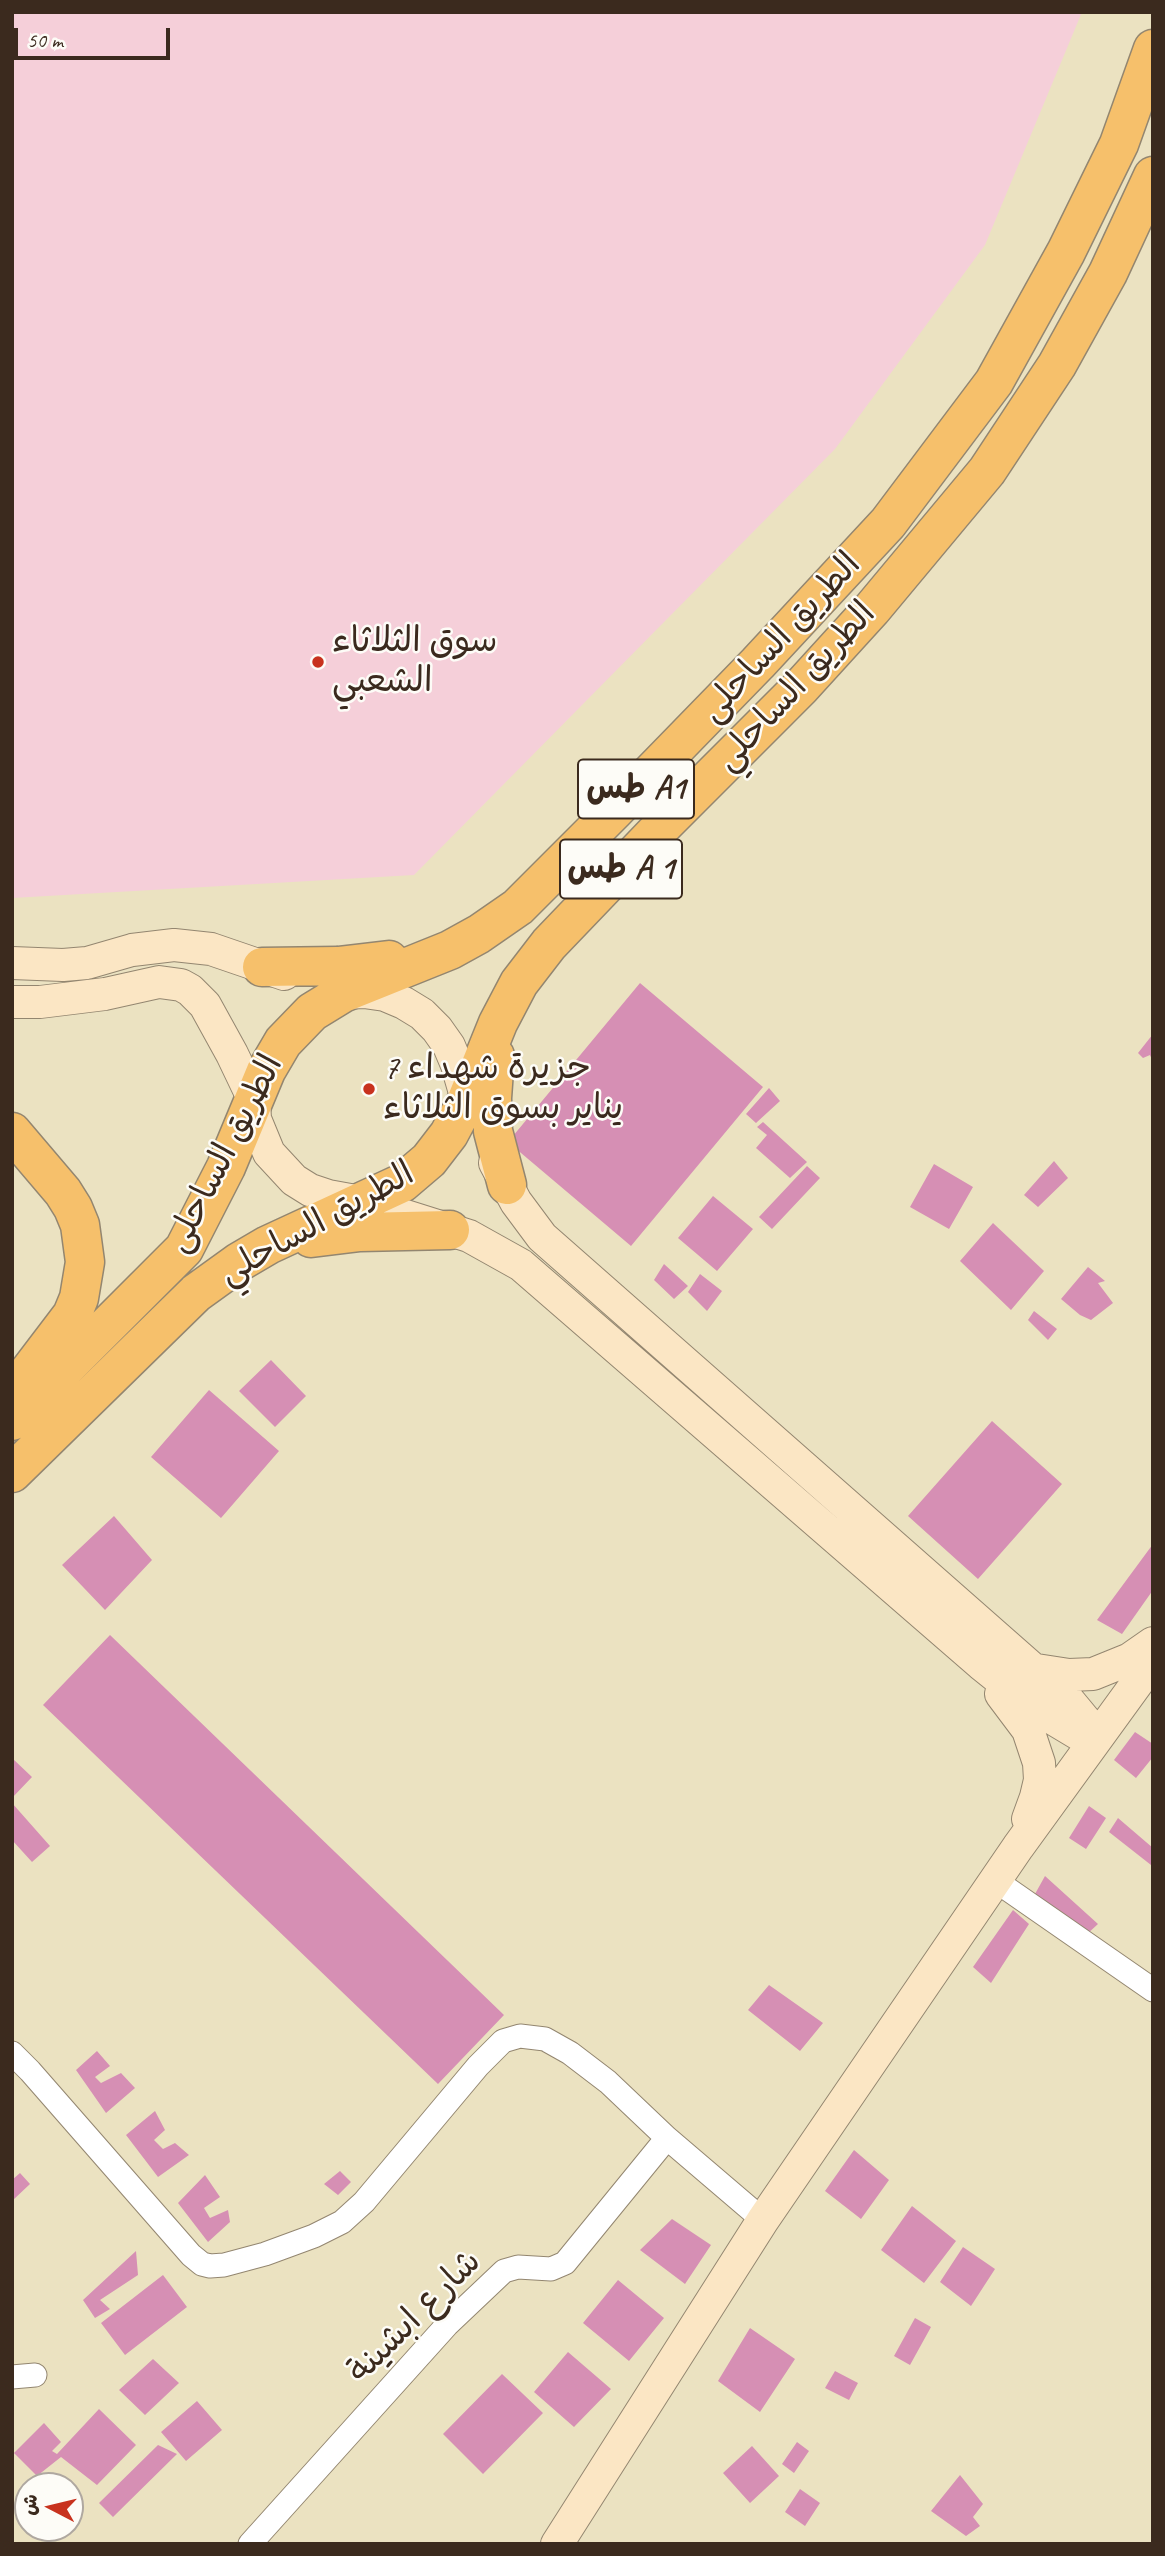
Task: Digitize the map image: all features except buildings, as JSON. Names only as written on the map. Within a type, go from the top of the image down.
[{"type":"highway","name":"الطريق الساحلى","points":[[12,1421],[184,1249],[226,1167],[266,1071],[283,1042],[312,1012],[343,993],[450,950],[479,934],[527,897],[730,693],[888,523],[1001,370],[1066,252],[1119,144],[1153,49]]},
{"type":"highway","name":"الطريق الساحلي","points":[[12,1473],[196,1293],[268,1245],[402,1183],[429,1160],[449,1134],[466,1102],[498,1023],[519,983],[549,944],[801,687],[872,609],[987,471],[1057,365],[1108,273],[1153,176]]},
{"type":"highway","points":[[262,967],[338,966],[450,950]]},
{"type":"highway","points":[[498,1023],[492,1098],[497,1154],[507,1185]]},
{"type":"highway","points":[[12,1132],[63,1192],[73,1208],[80,1225],[85,1262],[79,1298],[72,1315],[12,1393]]},
{"type":"highway","points":[[268,1245],[360,1232],[450,1230]]},
{"type":"street","points":[[12,962],[38,965],[87,963],[132,950],[174,945],[211,949],[343,993],[384,995],[422,1014],[437,1028],[449,1045],[466,1102],[482,1139],[528,1220],[542,1237],[1079,1710],[1094,1739]]},
{"type":"street","points":[[12,1002],[40,1002],[105,994],[159,982],[181,985],[205,1005],[254,1100],[261,1137],[281,1168],[310,1190],[361,1202],[450,1230],[499,1251],[521,1265],[982,1664],[1046,1716],[1094,1739]]},
{"type":"street","points":[[1030,1668],[1069,1675],[1093,1674],[1130,1659],[1153,1643]]},
{"type":"street","points":[[557,2544],[763,2220],[1018,1847],[1153,1661]]},
{"type":"street","points":[[982,1664],[1028,1730],[1039,1763],[1040,1780],[1036,1797],[1018,1847]]},
{"type":"street","points":[[996,1881],[1153,1990]]},
{"type":"street","points":[[12,2053],[191,2255],[202,2264],[210,2266],[265,2254],[314,2236],[342,2222],[364,2202],[478,2066],[503,2041],[520,2036],[545,2039],[570,2053],[608,2082],[667,2138],[763,2220]]},
{"type":"street","name":"شارع ابشينة","points":[[250,2544],[447,2325],[504,2271],[518,2267],[551,2269],[565,2263],[667,2138]]},
{"type":"street","points":[[12,2376],[36,2375]]},
{"type":"shaded area","name":"سوق الثلاثاء الشعبي","points":[[12,12],[1082,12],[985,245],[835,449],[414,875],[12,898]]},
{"type":"place","name":"سوق الثلاثاء الشعبي","points":[[318,662]]},
{"type":"place","name":"جزيرة شهداء 7 يناير بسوق الثلاثاء","points":[[369,1089]]}]
